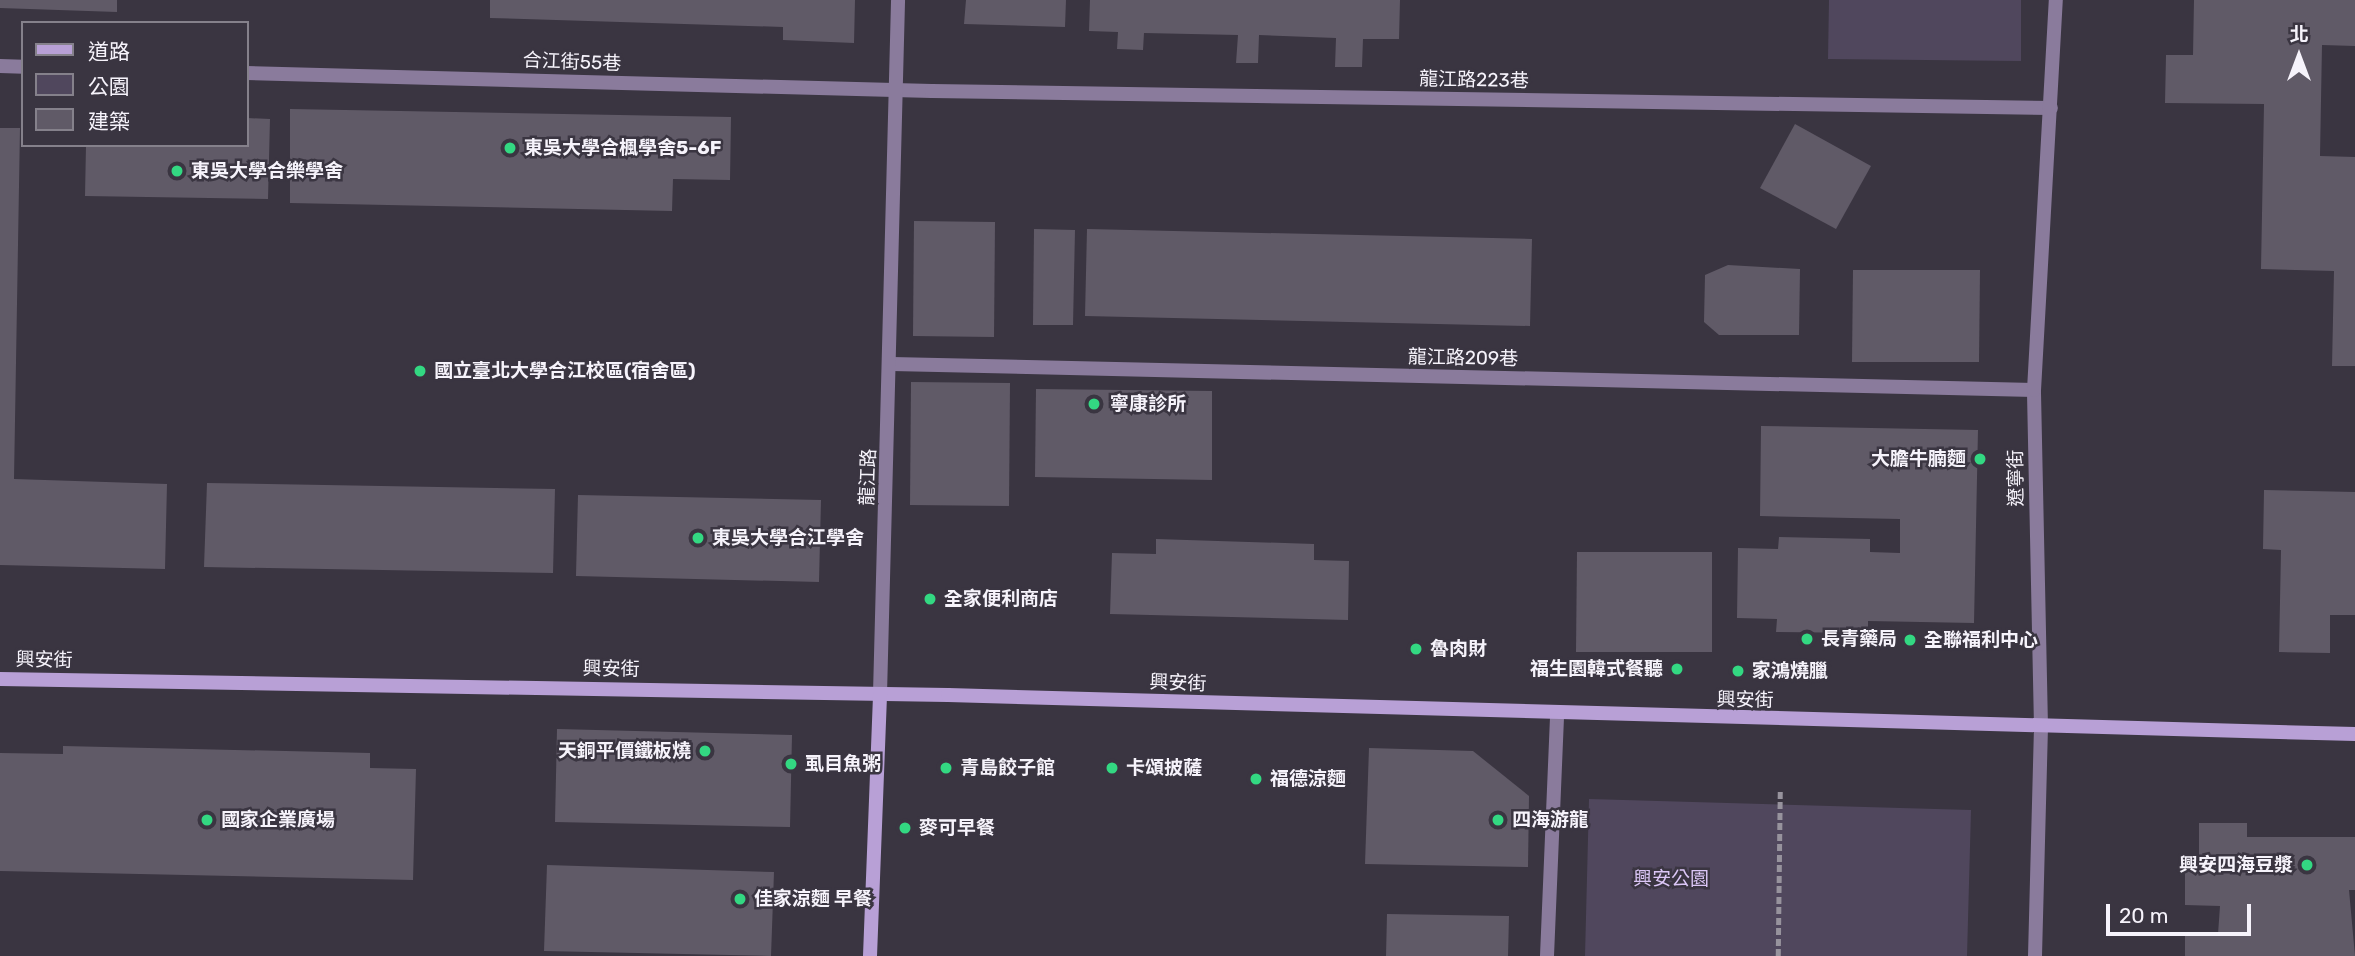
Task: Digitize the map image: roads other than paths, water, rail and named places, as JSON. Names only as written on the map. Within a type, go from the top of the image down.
[{"type":"street","name":"龍江路","points":[[870,956],[892,364],[898,0]]},
{"type":"street","name":"遼寧街","points":[[2035,956],[2041,727],[2034,390],[2056,0]]},
{"type":"street","points":[[0,66],[21,67]]},
{"type":"street","name":"合江街55巷","points":[[248,73],[896,90]]},
{"type":"street","name":"龍江路223巷","points":[[896,90],[2050,108]]},
{"type":"street","name":"龍江路209巷","points":[[892,364],[2034,390]]},
{"type":"street","name":"興安街","points":[[0,679],[880,694],[1557,715],[2355,734]]},
{"type":"street","points":[[1547,956],[1557,715]]},
{"type":"place","name":"東吳大學合楓學舍5-6F","points":[[510,148]]},
{"type":"place","name":"東吳大學合樂學舍","points":[[177,171]]},
{"type":"place","name":"國立臺北大學合江校區(宿舍區)","points":[[420,371]]},
{"type":"place","name":"寧康診所","points":[[1094,404]]},
{"type":"place","name":"大膽牛腩麵","points":[[1980,459]]},
{"type":"place","name":"東吳大學合江學舍","points":[[698,538]]},
{"type":"place","name":"全家便利商店","points":[[930,599]]},
{"type":"place","name":"長青藥局","points":[[1807,639]]},
{"type":"place","name":"全聯福利中心","points":[[1910,640]]},
{"type":"place","name":"魯肉財","points":[[1416,649]]},
{"type":"place","name":"福生園韓式餐聽","points":[[1677,669]]},
{"type":"place","name":"家鴻燒臘","points":[[1738,671]]},
{"type":"place","name":"天銅平價鐵板燒","points":[[705,751]]},
{"type":"place","name":"虱目魚粥","points":[[791,764]]},
{"type":"place","name":"青島餃子館","points":[[946,768]]},
{"type":"place","name":"卡頌披薩","points":[[1112,768]]},
{"type":"place","name":"福德涼麵","points":[[1256,779]]},
{"type":"place","name":"國家企業廣場","points":[[207,820]]},
{"type":"place","name":"四海游龍","points":[[1498,820]]},
{"type":"place","name":"麥可早餐","points":[[905,828]]},
{"type":"place","name":"興安四海豆漿","points":[[2307,865]]},
{"type":"place","name":"佳家涼麵 早餐","points":[[740,899]]},
{"type":"park label","name":"興安公園","points":[[1671,879]]}]
